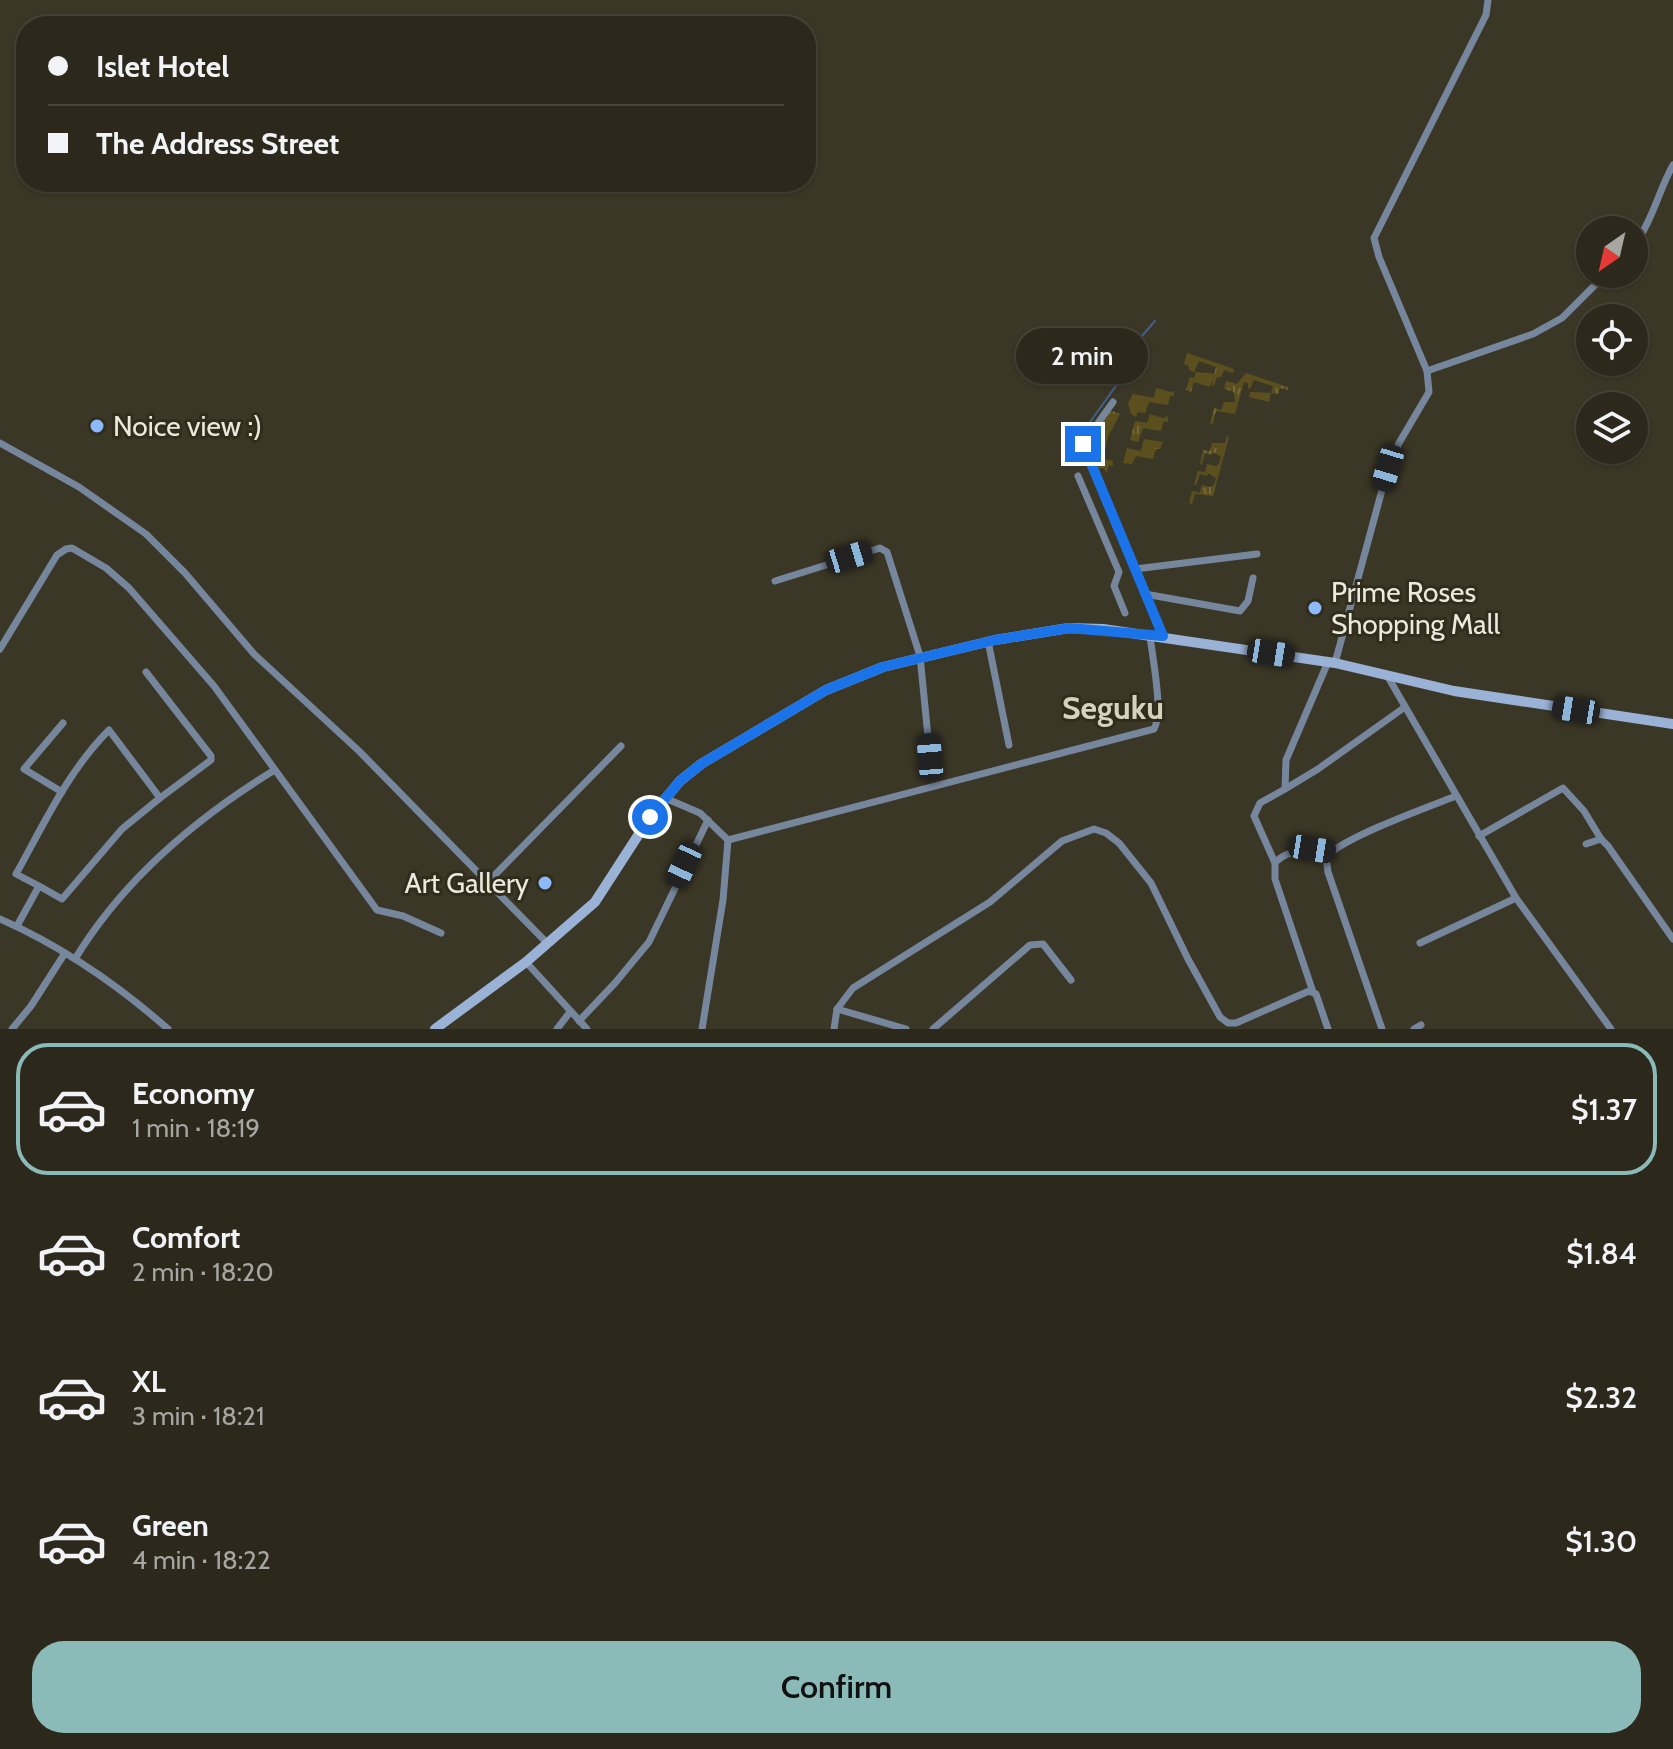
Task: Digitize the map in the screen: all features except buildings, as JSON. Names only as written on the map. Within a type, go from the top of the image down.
[{"type":"street","points":[[1285,789],[1286,760],[1331,662],[1388,468],[1429,392],[1427,371],[1374,238],[1486,15],[1488,0]]},
{"type":"street","points":[[1648,219],[1673,165]]},
{"type":"street","points":[[1427,371],[1533,334],[1562,318],[1592,288]]},
{"type":"street","points":[[1113,402],[1083,444],[1163,636]]},
{"type":"street","points":[[0,443],[79,487],[146,534],[185,573],[254,654],[359,751],[547,943]]},
{"type":"street","points":[[1078,476],[1119,572],[1114,586],[1125,613]]},
{"type":"street","points":[[0,649],[57,555],[66,549],[79,551],[106,568],[144,605],[214,686],[377,910],[403,916],[441,933]]},
{"type":"street","points":[[775,581],[874,550],[884,549],[887,552],[920,656],[930,757]]},
{"type":"street","points":[[1119,572],[1134,567],[1257,554]]},
{"type":"street","points":[[1145,594],[1240,611],[1248,601],[1253,578]]},
{"type":"street","points":[[435,1029],[526,962],[601,895],[650,817],[701,764],[826,690],[859,675],[920,656],[1069,628],[1163,636],[1331,662],[1454,691],[1673,724]]},
{"type":"street","points":[[728,840],[1154,729],[1157,724],[1157,700],[1150,635]]},
{"type":"street","points":[[988,641],[1009,745]]},
{"type":"street","points":[[146,672],[211,760],[160,798],[111,841],[62,899],[16,874],[62,792],[90,749],[109,730],[160,798]]},
{"type":"street","points":[[1388,677],[1516,898],[1611,1029]]},
{"type":"street","points":[[1328,1029],[1275,879],[1275,863],[1254,816],[1260,803],[1318,769],[1405,707]]},
{"type":"street","points":[[62,792],[24,769],[63,723]]},
{"type":"street","points":[[487,883],[621,746]]},
{"type":"street","points":[[75,959],[86,940],[162,852],[273,771]]},
{"type":"street","points":[[1479,836],[1563,788],[1584,811],[1673,939]]},
{"type":"street","points":[[1275,863],[1279,857],[1312,849],[1330,852],[1456,796]]},
{"type":"street","points":[[665,798],[700,813],[728,840],[723,900],[702,1029]]},
{"type":"street","points":[[579,1021],[649,942],[708,820]]},
{"type":"street","points":[[834,1029],[837,1009],[853,988],[990,902],[1054,847],[1073,835],[1094,829],[1113,837],[1139,865],[1163,904],[1196,976],[1220,1017],[1228,1023],[1236,1023],[1309,991],[1313,992]]},
{"type":"street","points":[[1586,844],[1601,839]]},
{"type":"street","points":[[1330,852],[1326,863],[1328,872],[1382,1029]]},
{"type":"street","points":[[17,926],[39,886]]},
{"type":"street","points":[[1420,943],[1516,898]]},
{"type":"street","points":[[1,921],[17,926],[75,959],[168,1029]]},
{"type":"street","points":[[933,1029],[1030,945],[1043,944],[1071,980]]},
{"type":"street","points":[[12,1029],[31,1006],[65,953]]},
{"type":"street","points":[[526,962],[587,1029]]},
{"type":"street","points":[[837,1009],[906,1029]]},
{"type":"street","points":[[557,1029],[570,1012]]},
{"type":"green space","points":[[1187,353],[1234,369],[1233,373],[1224,370],[1214,386],[1213,379],[1210,387],[1194,382],[1191,392],[1186,390],[1190,377],[1194,378],[1196,372],[1214,374],[1216,367],[1199,361],[1194,372],[1189,370],[1189,366],[1184,364]]},
{"type":"green space","points":[[1246,373],[1288,387],[1288,390],[1280,388],[1278,394],[1271,393],[1273,386],[1254,380],[1250,389],[1244,382],[1235,414],[1216,411],[1213,424],[1210,423],[1214,408],[1221,410],[1224,402],[1235,402],[1234,392],[1224,389],[1226,381],[1237,384]]},
{"type":"green space","points":[[1156,388],[1174,391],[1168,405],[1149,402],[1145,413],[1138,412],[1136,417],[1131,414],[1128,403],[1133,394],[1154,398]]},
{"type":"green space","points":[[1250,392],[1271,393],[1269,402],[1249,397]]},
{"type":"green space","points":[[1109,410],[1120,414],[1108,437],[1103,459],[1113,461],[1107,473],[1103,468],[1099,469],[1090,443],[1093,432]]},
{"type":"green space","points":[[1150,414],[1163,418],[1168,416],[1168,422],[1164,421],[1161,431],[1143,428],[1138,442],[1130,440],[1135,421],[1147,423]]},
{"type":"green space","points":[[1227,436],[1213,496],[1195,494],[1192,504],[1189,503],[1192,491],[1200,493],[1202,485],[1214,485],[1216,478],[1208,473],[1207,476],[1200,474],[1194,485],[1198,471],[1205,472],[1207,464],[1216,466],[1221,457],[1213,452],[1212,455],[1205,453],[1202,465],[1203,450],[1210,451],[1212,443],[1225,443]]},
{"type":"green space","points":[[1144,439],[1163,442],[1160,449],[1156,449],[1153,459],[1136,456],[1132,464],[1123,463],[1127,448],[1141,451]]},
{"type":"waterway","points":[[1085,429],[1118,383],[1141,337],[1155,321]]},
{"type":"waterway","points":[[1079,449],[1077,443],[1082,434]]},
{"type":"place","name":"Noice view :)","points":[[97,426]]},
{"type":"place","name":"Prime Roses Shopping Mall","points":[[1315,608]]},
{"type":"place","name":"Art Gallery","points":[[545,883]]},
{"type":"district","name":"Seguku","points":[[1113,708]]},
{"type":"route","points":[[650,817],[680,781],[701,764],[847,679],[920,656],[1069,628],[1163,636],[1083,444]]}]
